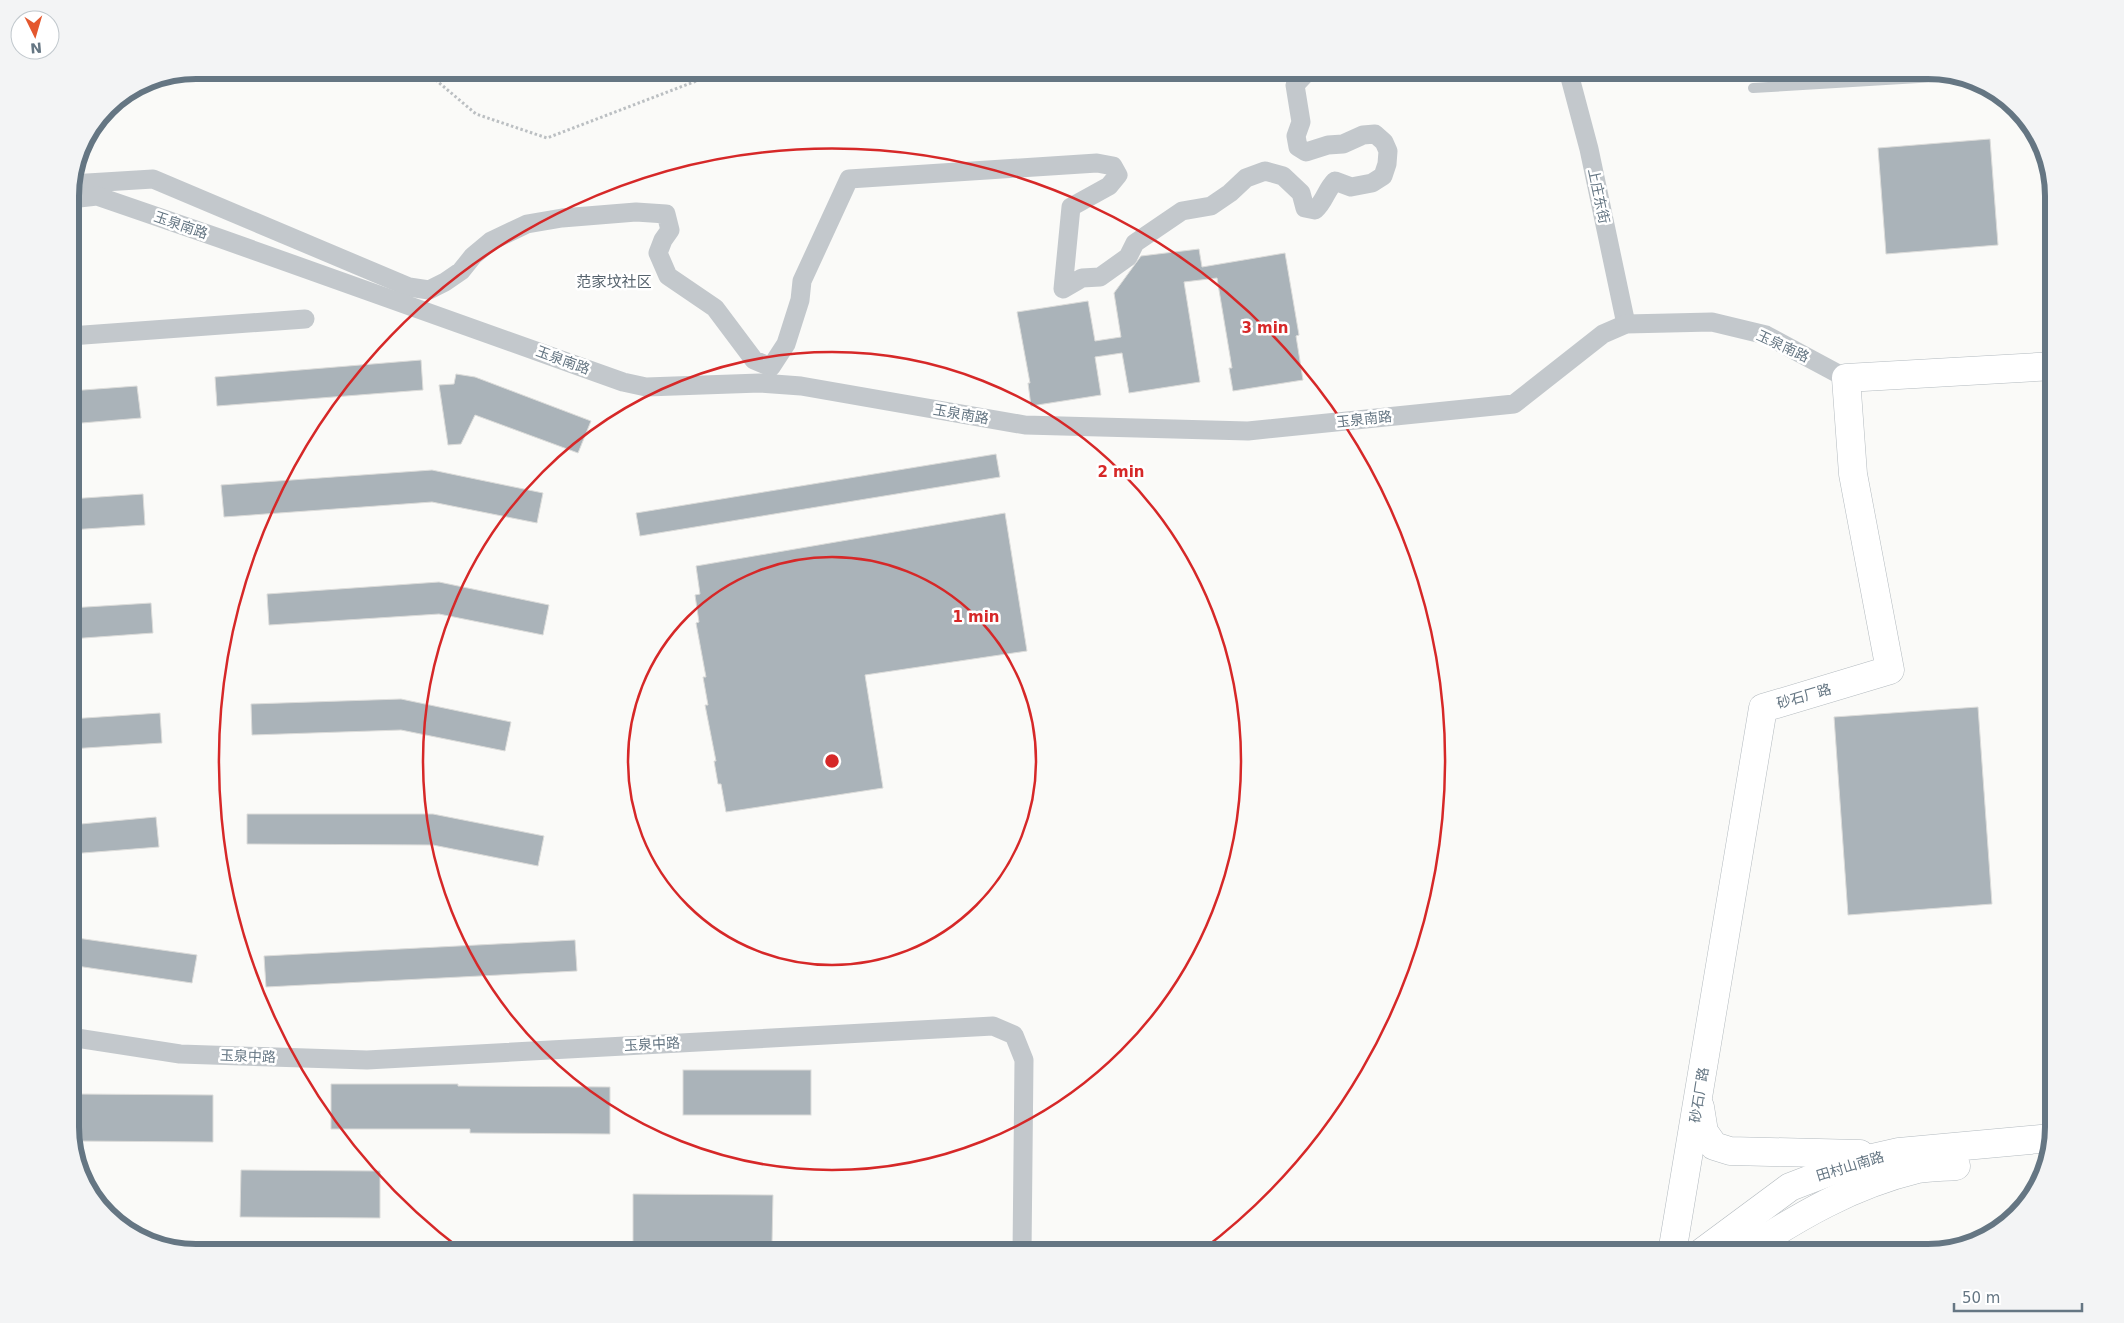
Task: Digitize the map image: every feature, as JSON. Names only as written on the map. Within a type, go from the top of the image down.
[{"type":"street","points":[[80,184],[154,180],[409,287],[429,290],[461,272],[473,256],[492,241],[527,224],[562,218],[627,213],[666,214],[670,230],[663,240],[658,253],[668,276],[714,308],[754,360],[771,367],[786,344],[800,300],[802,281],[849,179],[1097,163],[1113,166],[1118,175],[1109,186],[1071,207],[1063,289],[1082,278],[1100,276],[1128,257],[1135,243],[1182,211],[1211,206],[1230,193],[1246,178],[1265,171],[1283,176],[1300,193],[1305,208],[1315,210],[1322,204],[1328,188],[1335,180],[1351,187],[1372,183],[1383,176],[1387,164],[1388,151],[1384,142],[1375,134],[1363,135],[1343,144],[1328,145],[1306,152],[1298,147],[1296,136],[1300,122],[1295,85],[1301,79]]},
{"type":"street","name":"上庄东街","points":[[1570,79],[1589,149],[1626,324]]},
{"type":"street","name":"玉泉南路","points":[[79,198],[97,196],[623,382],[646,386],[760,383],[801,386],[1025,425],[1248,431],[1514,404],[1604,334],[1626,324],[1712,322],[1766,335],[1846,378]]},
{"type":"street","points":[[79,335],[305,319]]},
{"type":"street","points":[[1846,378],[2045,367]]},
{"type":"street","name":"砂石厂路","points":[[1674,1244],[1763,708],[1890,670],[1853,474],[1846,378]]},
{"type":"street","name":"玉泉中路","points":[[79,1038],[180,1054],[368,1060],[994,1026],[1014,1035],[1024,1060],[1022,1244]]},
{"type":"street","points":[[1699,1095],[1704,1132],[1714,1146],[1730,1151],[1848,1154],[1899,1152]]},
{"type":"street","name":"田村山南路","points":[[1713,1244],[1790,1187],[1855,1162],[1899,1152],[2044,1139]]},
{"type":"street","name":"田村山南路","points":[[1756,1244],[1794,1219],[1861,1186],[1920,1169],[2041,1157]]},
{"type":"lane","points":[[1753,88],[1902,79]]},
{"type":"path","points":[[435,79],[476,114],[547,138],[702,79]]},
{"type":"building","points":[[1990,139],[1998,245],[1886,254],[1878,148]]},
{"type":"building","points":[[1199,249],[1202,267],[1285,253],[1299,335],[1296,336],[1303,380],[1233,391],[1229,368],[1232,368],[1217,278],[1184,282],[1200,382],[1129,393],[1122,353],[1095,357],[1101,395],[1031,406],[1028,383],[1030,383],[1017,312],[1088,301],[1095,341],[1121,337],[1114,293],[1141,256]]},
{"type":"building","points":[[421,360],[423,390],[217,406],[215,377]]},
{"type":"building","points":[[456,374],[475,377],[591,421],[578,453],[475,415],[461,444],[448,445],[439,385],[454,384]]},
{"type":"building","points":[[137,386],[141,418],[79,423],[79,390]]},
{"type":"building","points":[[996,454],[1000,477],[640,536],[636,513]]},
{"type":"building","points":[[432,470],[543,493],[537,523],[432,502],[224,517],[221,485]]},
{"type":"building","points":[[143,494],[145,525],[79,529],[79,498]]},
{"type":"building","points":[[1005,513],[1027,651],[865,675],[883,788],[726,812],[721,784],[718,784],[714,761],[716,761],[705,705],[708,705],[703,677],[706,677],[696,623],[699,622],[695,595],[700,594],[696,566]]},
{"type":"building","points":[[439,582],[549,605],[543,635],[439,614],[269,625],[267,594]]},
{"type":"building","points":[[151,603],[153,633],[79,638],[79,607]]},
{"type":"building","points":[[401,699],[511,722],[505,751],[401,730],[252,735],[251,704]]},
{"type":"building","points":[[1978,707],[1992,904],[1848,915],[1834,717]]},
{"type":"building","points":[[160,713],[162,743],[79,748],[79,718]]},
{"type":"building","points":[[247,814],[433,814],[544,836],[538,866],[433,845],[247,844]]},
{"type":"building","points":[[156,817],[159,847],[79,853],[79,824]]},
{"type":"building","points":[[79,938],[197,955],[192,983],[79,966]]},
{"type":"building","points":[[575,940],[577,971],[266,987],[264,956]]},
{"type":"building","points":[[683,1070],[811,1070],[811,1115],[683,1115]]},
{"type":"building","points":[[331,1084],[610,1087],[610,1134],[470,1133],[470,1129],[331,1129]]},
{"type":"building","points":[[79,1094],[213,1095],[213,1142],[80,1141]]},
{"type":"building","points":[[241,1170],[380,1171],[380,1218],[240,1217]]},
{"type":"building","points":[[633,1194],[773,1195],[772,1243],[633,1242]]},
{"type":"district","name":"范家坟社区","points":[[614,282]]}]
